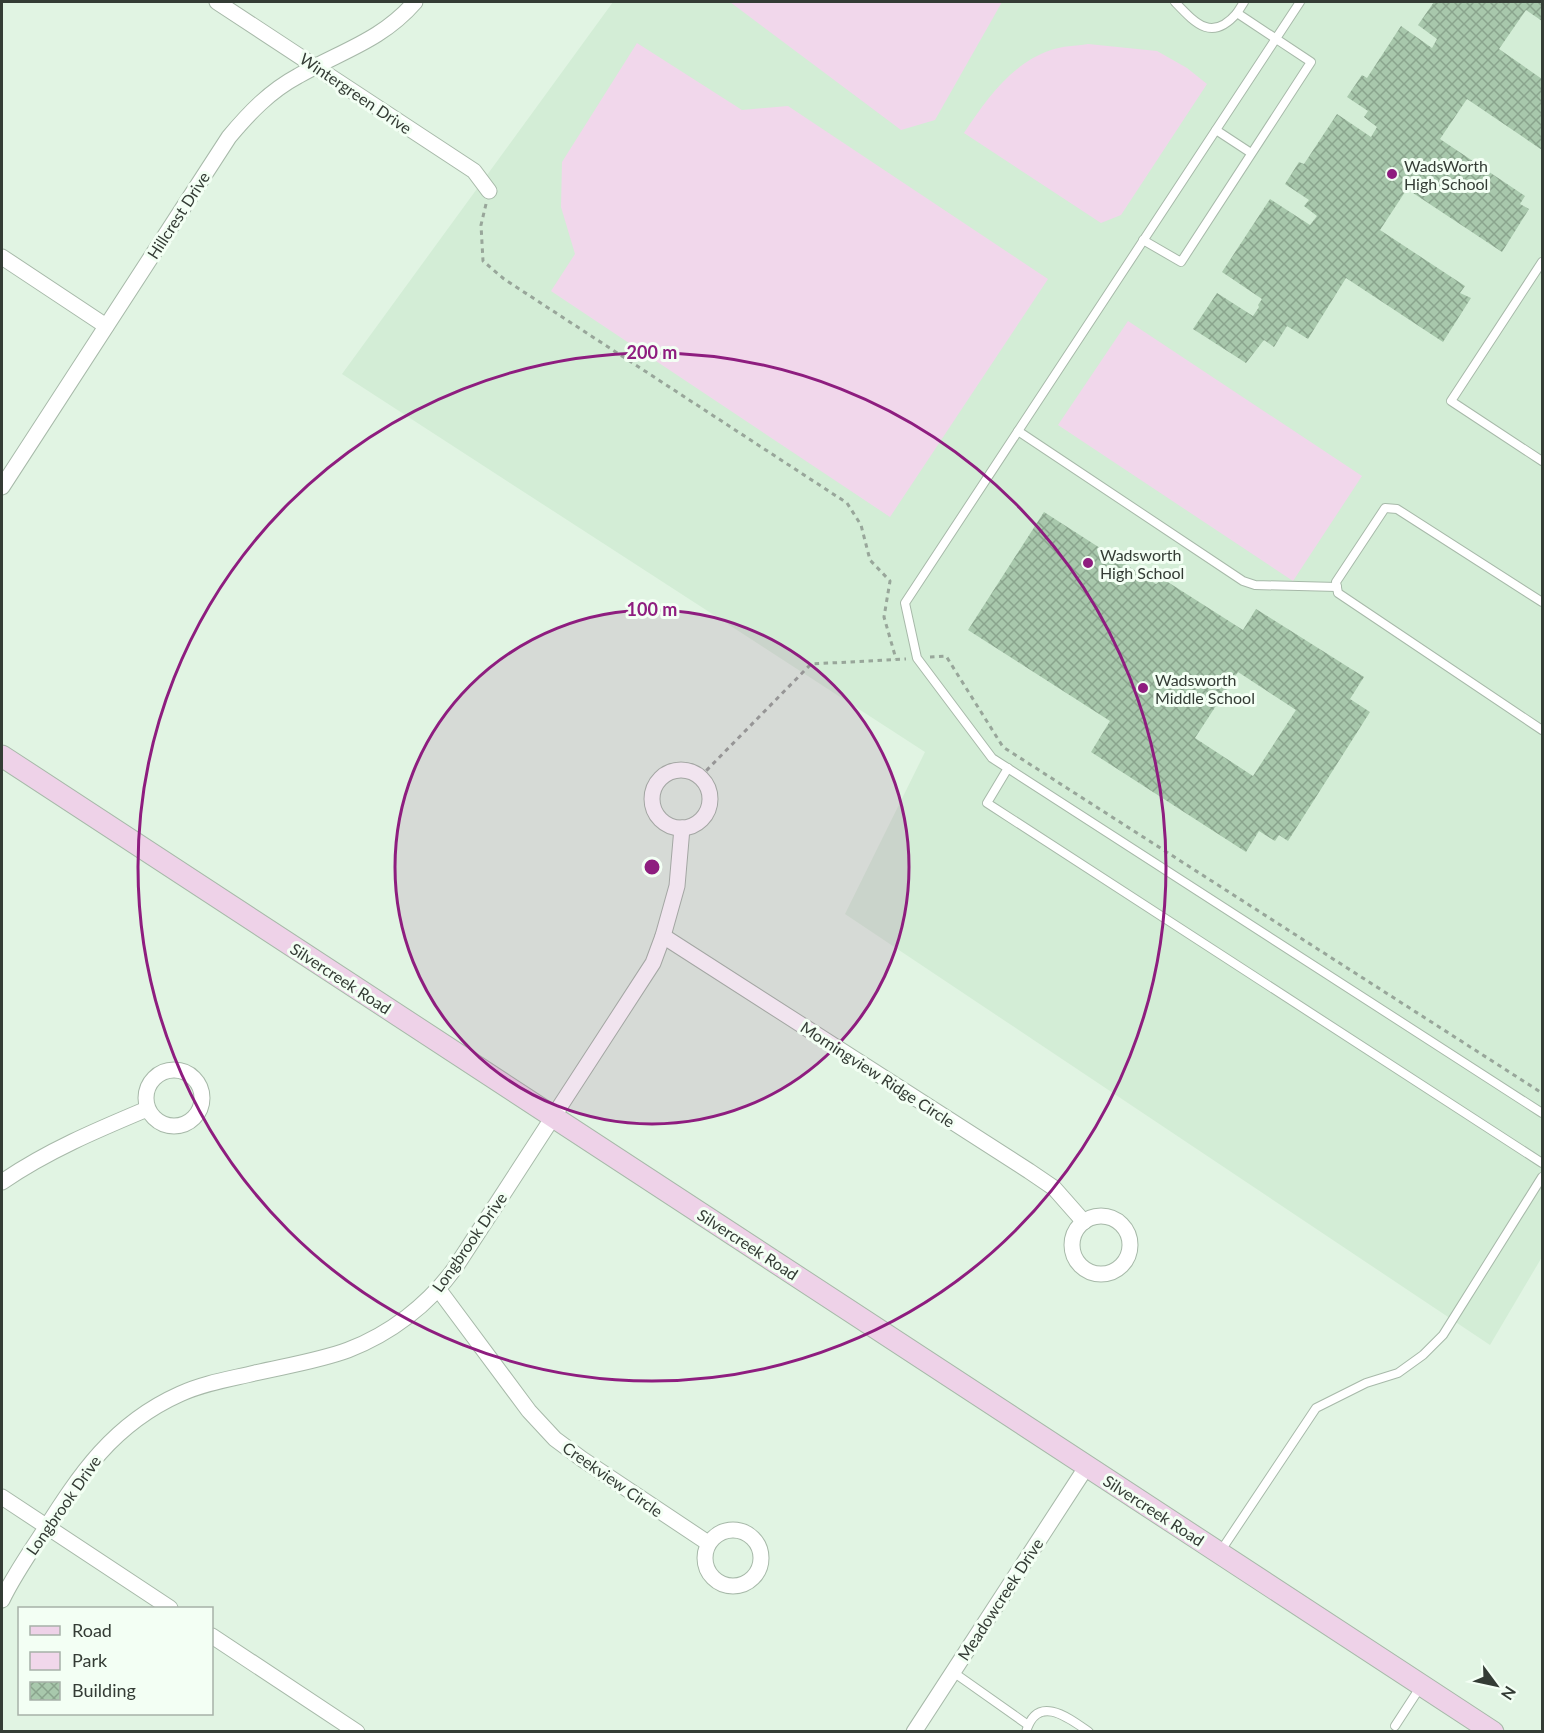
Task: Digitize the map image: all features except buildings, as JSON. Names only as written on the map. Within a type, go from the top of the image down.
[{"type":"street","name":"Wintergreen Drive","points":[[217,2],[474,171],[489,191]]},
{"type":"street","name":"Hillcrest Drive","points":[[2,487],[229,137],[250,112],[272,93],[316,66],[357,47],[385,29],[415,2]]},
{"type":"street","points":[[2,257],[106,326]]},
{"type":"street","name":"Silvercreek Road","points":[[2,756],[1493,1731]]},
{"type":"street","name":"Longbrook Drive","points":[[2,1600],[46,1527],[81,1475],[101,1450],[125,1427],[152,1408],[181,1393],[212,1382],[348,1350],[381,1334],[439,1290],[647,972],[663,936],[677,886],[682,828]]},
{"type":"street","name":"Morningview Ridge Circle","points":[[663,936],[1029,1171],[1054,1188],[1084,1222]]},
{"type":"street","points":[[2,1182],[73,1140],[147,1109]]},
{"type":"street","name":"Creekview Circle","points":[[439,1290],[529,1411],[555,1438],[582,1460],[708,1543]]},
{"type":"street","name":"Meadowcreek Drive","points":[[914,1731],[1087,1466]]},
{"type":"street","points":[[2,1497],[168,1607]]},
{"type":"street","points":[[213,1637],[357,1731]]},
{"type":"lane","points":[[1175,2],[1202,27],[1216,29],[1229,22],[1244,2]]},
{"type":"lane","points":[[1300,2],[905,603],[917,658],[993,758],[1542,1113]]},
{"type":"lane","points":[[1143,240],[1181,262],[1311,62],[1237,13]]},
{"type":"lane","points":[[1216,130],[1251,153]]},
{"type":"lane","points":[[1542,262],[1451,401],[1542,461]]},
{"type":"lane","points":[[1018,431],[1243,581],[1255,585],[1337,587]]},
{"type":"lane","points":[[1542,602],[1397,509],[1391,508],[1385,508],[1335,582],[1338,593],[1542,730]]},
{"type":"lane","points":[[1008,768],[987,802],[1542,1163]]},
{"type":"lane","points":[[1219,1552],[1316,1407],[1366,1383],[1398,1373],[1423,1355],[1443,1335],[1542,1177]]},
{"type":"lane","points":[[953,1672],[1027,1728],[1039,1713],[1055,1711],[1089,1731]]},
{"type":"lane","points":[[1395,1726],[1422,1685]]},
{"type":"path","points":[[489,191],[481,225],[483,261],[504,279],[847,503],[861,525],[870,560],[890,581],[884,617],[896,659]]},
{"type":"shaded area","name":"Wadsworth High School","points":[[613,2],[1542,2],[1542,1257],[1490,1345],[845,914],[925,752],[342,374]]},
{"type":"green space","points":[[730,2],[1002,2],[935,120],[901,130]]},
{"type":"green space","points":[[637,43],[742,110],[788,106],[1048,279],[890,517],[551,291],[575,254],[561,207],[562,162]]},
{"type":"green space","points":[[1088,44],[1157,51],[1187,68],[1207,84],[1121,215],[1101,223],[964,133],[1001,84],[1024,64],[1055,49]]},
{"type":"green space","points":[[1128,321],[1362,476],[1293,581],[1058,425]]},
{"type":"place","name":"WadsWorth High School","points":[[1392,174]]},
{"type":"place","name":"Wadsworth High School","points":[[1088,563]]},
{"type":"place","name":"Wadsworth Middle School","points":[[1143,688]]}]
